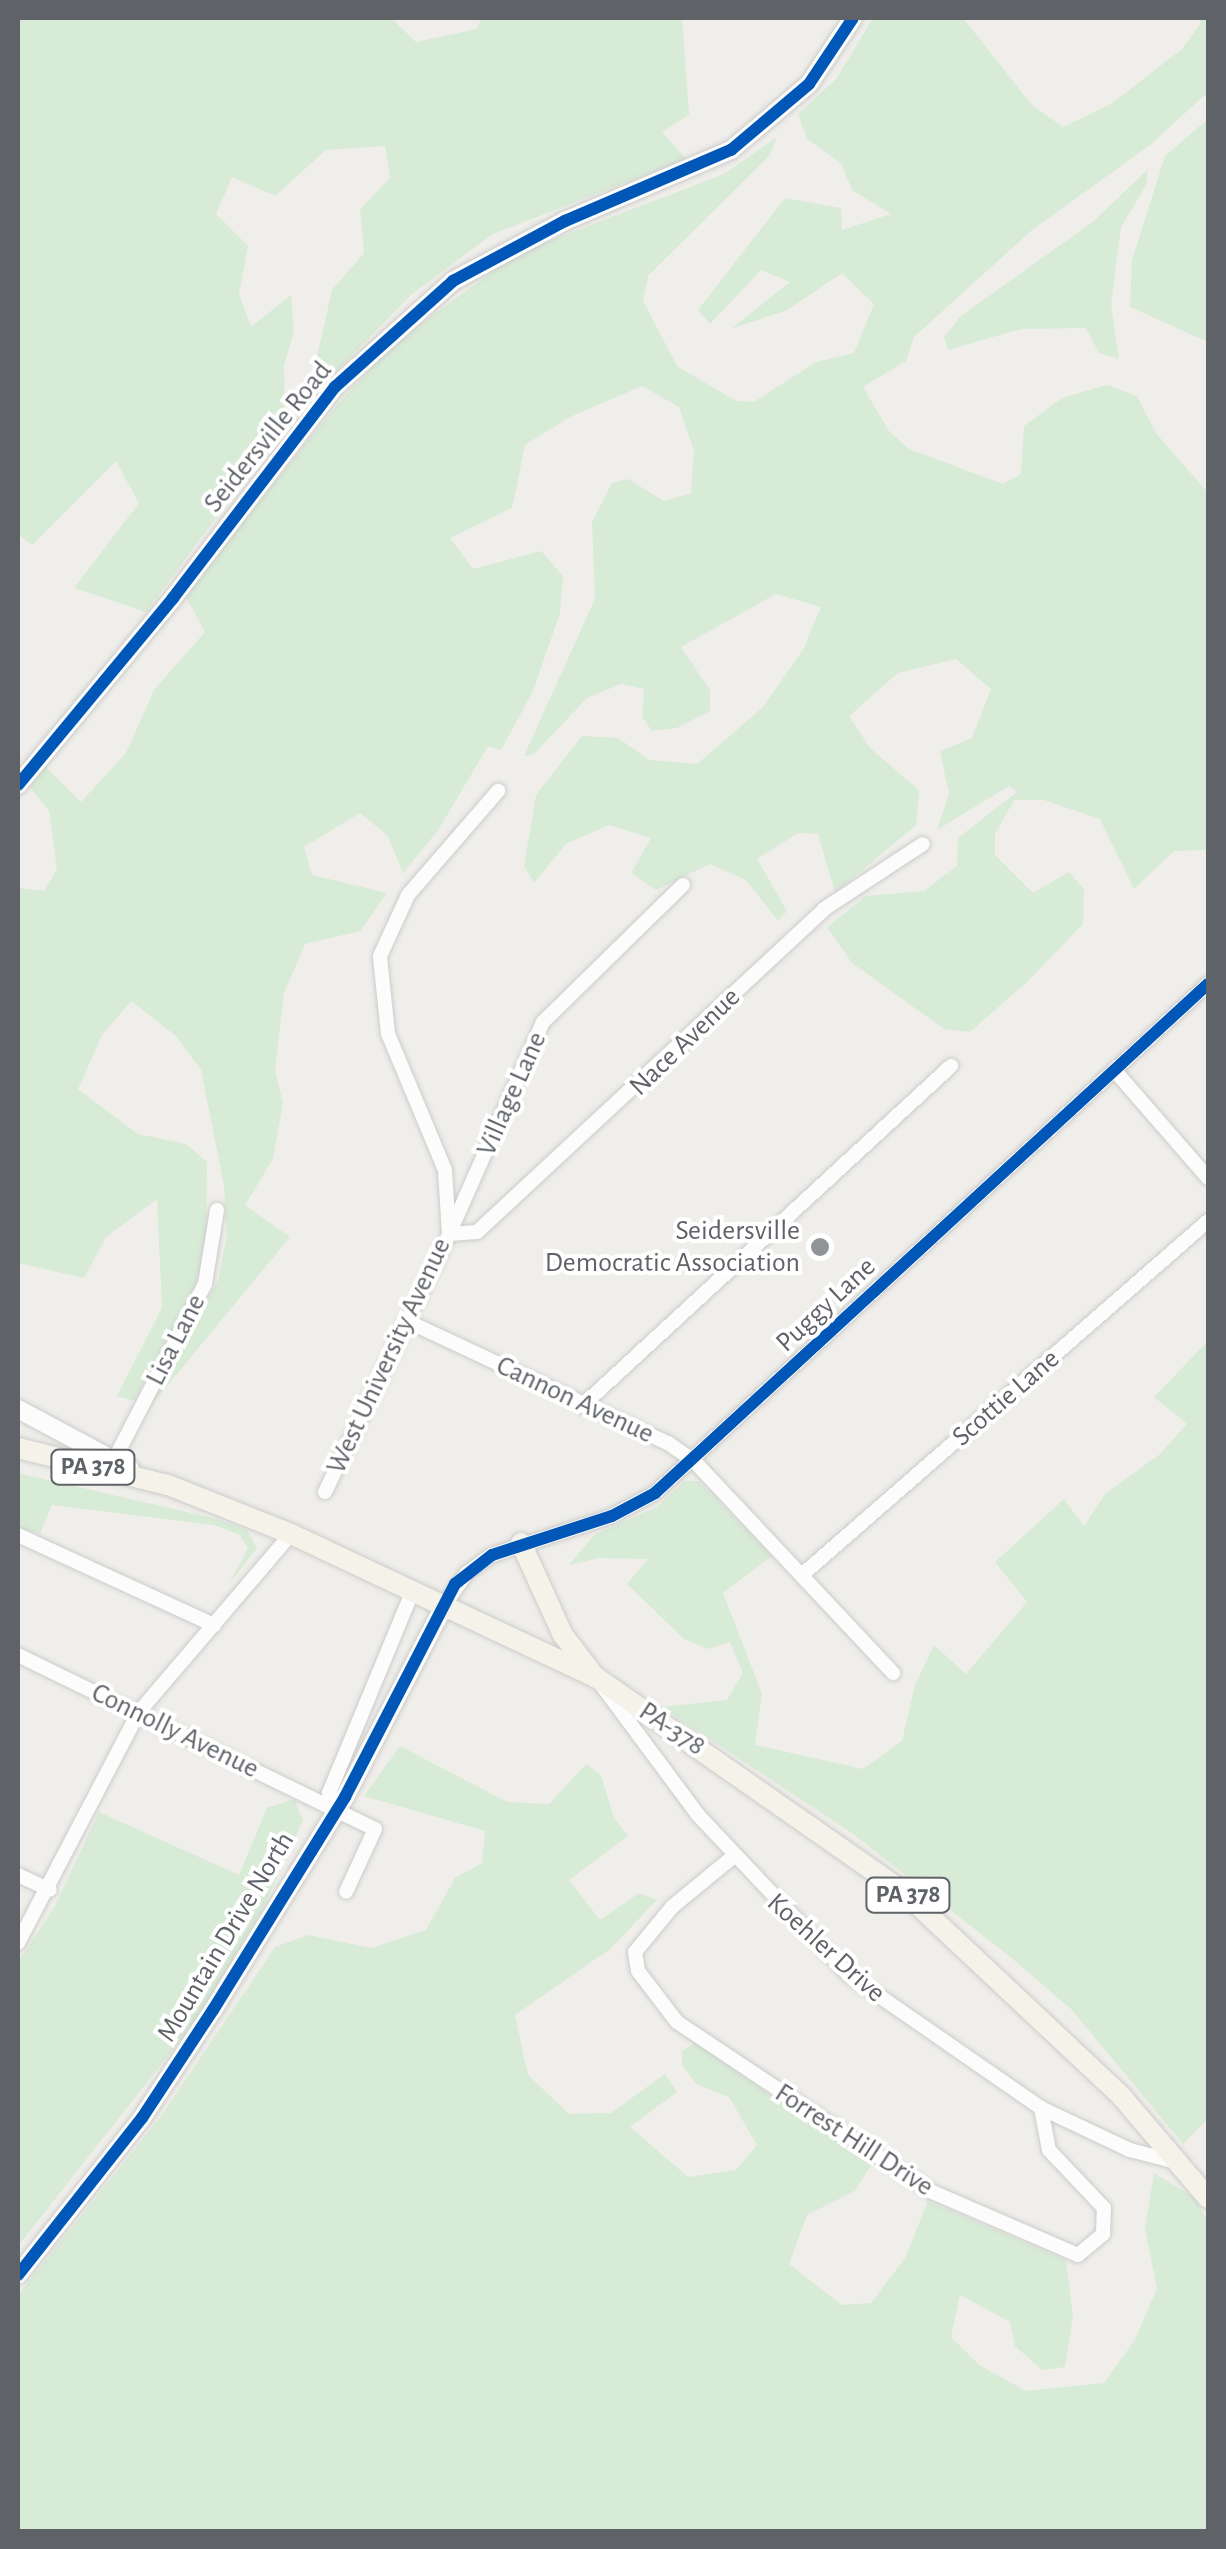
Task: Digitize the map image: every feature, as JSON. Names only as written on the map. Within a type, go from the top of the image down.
[{"type":"main road","name":"PA-378","points":[[18,1448],[168,1484],[291,1534],[596,1678],[904,1892],[1122,2097],[1208,2198]]},
{"type":"main road","points":[[521,1542],[563,1635],[596,1678]]},
{"type":"street","name":"Seidersville Road","points":[[18,785],[174,598],[334,387],[453,282],[565,221],[731,150],[810,84],[853,18]]},
{"type":"street","name":"West University Avenue","points":[[325,1492],[449,1234],[444,1170],[384,1019],[380,956],[408,895],[498,791]]},
{"type":"street","name":"Nace Avenue","points":[[449,1234],[477,1232],[824,910],[923,844]]},
{"type":"street","name":"Village Lane","points":[[449,1234],[542,1022],[683,885]]},
{"type":"street","name":"Puggy Lane","points":[[445,1604],[466,1572],[521,1542],[633,1506],[694,1461],[1208,984]]},
{"type":"street","points":[[582,1406],[951,1066]]},
{"type":"street","points":[[1116,1071],[1208,1178]]},
{"type":"street","name":"Lisa Lane","points":[[113,1462],[205,1284],[216,1210]]},
{"type":"street","name":"Scottie Lane","points":[[803,1574],[1208,1221]]},
{"type":"street","name":"Cannon Avenue","points":[[408,1321],[582,1406],[668,1443],[694,1461],[892,1673]]},
{"type":"street","points":[[18,1408],[113,1462],[168,1484]]},
{"type":"street","points":[[18,1943],[50,1890],[139,1712],[291,1534]]},
{"type":"street","points":[[18,1535],[214,1625]]},
{"type":"street","points":[[333,1807],[328,1793],[413,1590]]},
{"type":"street","name":"Mountain Drive North","points":[[18,2275],[142,2118],[333,1807],[346,1797],[445,1604]]},
{"type":"street","name":"Connolly Avenue","points":[[18,1655],[375,1829],[346,1892]]},
{"type":"street","name":"Koehler Drive","points":[[596,1678],[734,1856],[849,1976],[1041,2108],[1130,2150],[1176,2162]]},
{"type":"street","name":"Forrest Hill Drive","points":[[734,1856],[672,1907],[635,1952],[638,1971],[677,2022],[930,2192],[1078,2256],[1103,2234],[1104,2208],[1049,2150],[1041,2108]]},
{"type":"street","points":[[18,1876],[50,1890]]},
{"type":"green space","points":[[18,18],[391,18],[416,42],[477,29],[481,18],[682,18],[689,115],[662,132],[686,159],[493,234],[412,294],[307,401],[332,290],[364,253],[360,209],[390,178],[385,146],[326,150],[275,196],[232,177],[216,214],[248,246],[239,294],[251,327],[291,295],[294,331],[284,366],[285,404],[278,434],[146,612],[74,588],[139,503],[116,461],[32,545],[18,534]]},
{"type":"green space","points":[[873,18],[963,18],[1031,104],[1063,127],[1111,104],[1182,49],[1201,23],[1198,18],[1208,18],[1208,92],[1150,145],[1032,230],[914,337],[906,361],[863,387],[889,431],[909,449],[1003,484],[1021,474],[1024,426],[1062,398],[1107,385],[1137,396],[1156,433],[1208,493],[1208,850],[1174,851],[1134,889],[1100,819],[1044,800],[1014,800],[995,834],[995,855],[1033,893],[1069,872],[1084,889],[1083,924],[1027,982],[970,1032],[944,1029],[852,963],[827,927],[866,896],[924,891],[957,866],[958,838],[1017,792],[1009,786],[937,830],[949,794],[940,751],[972,738],[991,689],[956,659],[898,673],[849,716],[870,748],[919,790],[916,825],[835,893],[818,834],[798,833],[757,859],[787,911],[778,921],[746,880],[710,864],[656,890],[631,873],[651,838],[609,825],[566,844],[534,883],[524,866],[536,795],[582,736],[618,738],[649,760],[697,764],[763,707],[803,650],[821,607],[776,594],[681,647],[710,690],[710,711],[677,728],[652,731],[642,717],[644,689],[621,684],[587,698],[534,754],[524,756],[595,599],[592,522],[612,483],[628,479],[664,501],[691,493],[694,451],[679,407],[642,386],[570,417],[525,445],[512,508],[450,538],[473,569],[541,551],[563,576],[560,613],[533,691],[501,750],[488,746],[439,829],[403,873],[387,835],[360,813],[304,847],[312,875],[387,893],[360,931],[305,944],[284,993],[275,1070],[283,1103],[273,1159],[245,1205],[290,1237],[148,1409],[218,1280],[227,1236],[224,1185],[201,1070],[176,1036],[131,1001],[102,1035],[78,1089],[138,1134],[186,1144],[207,1162],[206,1250],[193,1291],[134,1401],[117,1396],[162,1308],[157,1199],[106,1237],[84,1278],[18,1263],[18,888],[44,891],[57,869],[49,811],[29,786],[44,765],[81,802],[126,753],[154,690],[205,632],[185,595],[335,407],[395,343],[518,253],[724,174],[777,137],[770,155],[648,276],[643,301],[677,366],[736,401],[754,402],[816,362],[854,353],[874,304],[842,273],[787,310],[731,329],[790,282],[761,270],[710,324],[698,310],[785,198],[841,208],[842,230],[891,214],[852,190],[841,163],[807,139],[798,114],[836,79]]},
{"type":"green space","points":[[1208,119],[1208,342],[1130,307],[1132,260],[1165,156]]},
{"type":"green space","points":[[1148,169],[1146,185],[1121,227],[1111,304],[1119,359],[1099,353],[1086,328],[1021,329],[948,350],[944,337],[961,316],[1094,221]]},
{"type":"green space","points":[[1208,1341],[1208,2119],[1183,2144],[1072,2010],[1009,1956],[853,1834],[661,1707],[727,1700],[743,1673],[730,1642],[707,1649],[684,1639],[627,1584],[648,1559],[599,1558],[569,1565],[595,1534],[657,1507],[685,1481],[699,1481],[772,1556],[723,1593],[762,1694],[755,1745],[863,1769],[902,1741],[915,1685],[934,1645],[966,1674],[1027,1602],[995,1562],[1064,1499],[1084,1526],[1106,1493],[1159,1455],[1187,1424],[1154,1397]]},
{"type":"green space","points":[[18,1473],[217,1519],[247,1530],[257,1548],[229,1584],[248,1548],[240,1535],[214,1525],[52,1505],[40,1534],[18,1527]]},
{"type":"green space","points":[[400,1746],[507,1802],[549,1804],[586,1764],[601,1775],[614,1818],[628,1836],[569,1880],[600,1920],[639,1893],[657,1900],[610,1949],[515,2015],[528,2075],[569,2114],[611,2113],[665,2074],[677,2092],[630,2127],[688,2177],[736,2170],[757,2145],[729,2097],[696,2084],[682,2065],[682,2051],[695,2043],[871,2165],[855,2191],[807,2215],[789,2264],[842,2305],[871,2303],[905,2258],[928,2201],[1066,2260],[1073,2316],[1065,2367],[1042,2370],[1015,2346],[1010,2322],[960,2295],[951,2337],[979,2365],[1026,2391],[1104,2383],[1134,2341],[1157,2289],[1145,2228],[1154,2173],[1195,2198],[1208,2222],[1208,2531],[18,2532],[18,2295],[162,2115],[275,1947],[308,1935],[371,1948],[426,1930],[455,1878],[482,1863],[485,1831],[364,1796]]},
{"type":"green space","points":[[294,1799],[303,1820],[262,1910],[201,2014],[18,2246],[18,1962],[54,1908],[99,1812],[239,1875],[267,1808]]},
{"type":"cycle path","points":[[18,785],[173,598],[335,387],[453,281],[565,221],[731,150],[809,84],[853,18]]},
{"type":"cycle path","points":[[18,2275],[142,2118],[213,2010],[345,1797],[455,1584],[492,1555],[612,1516],[655,1493],[1208,984]]},
{"type":"place","name":"Seidersville Democratic Association","points":[[820,1247]]}]
